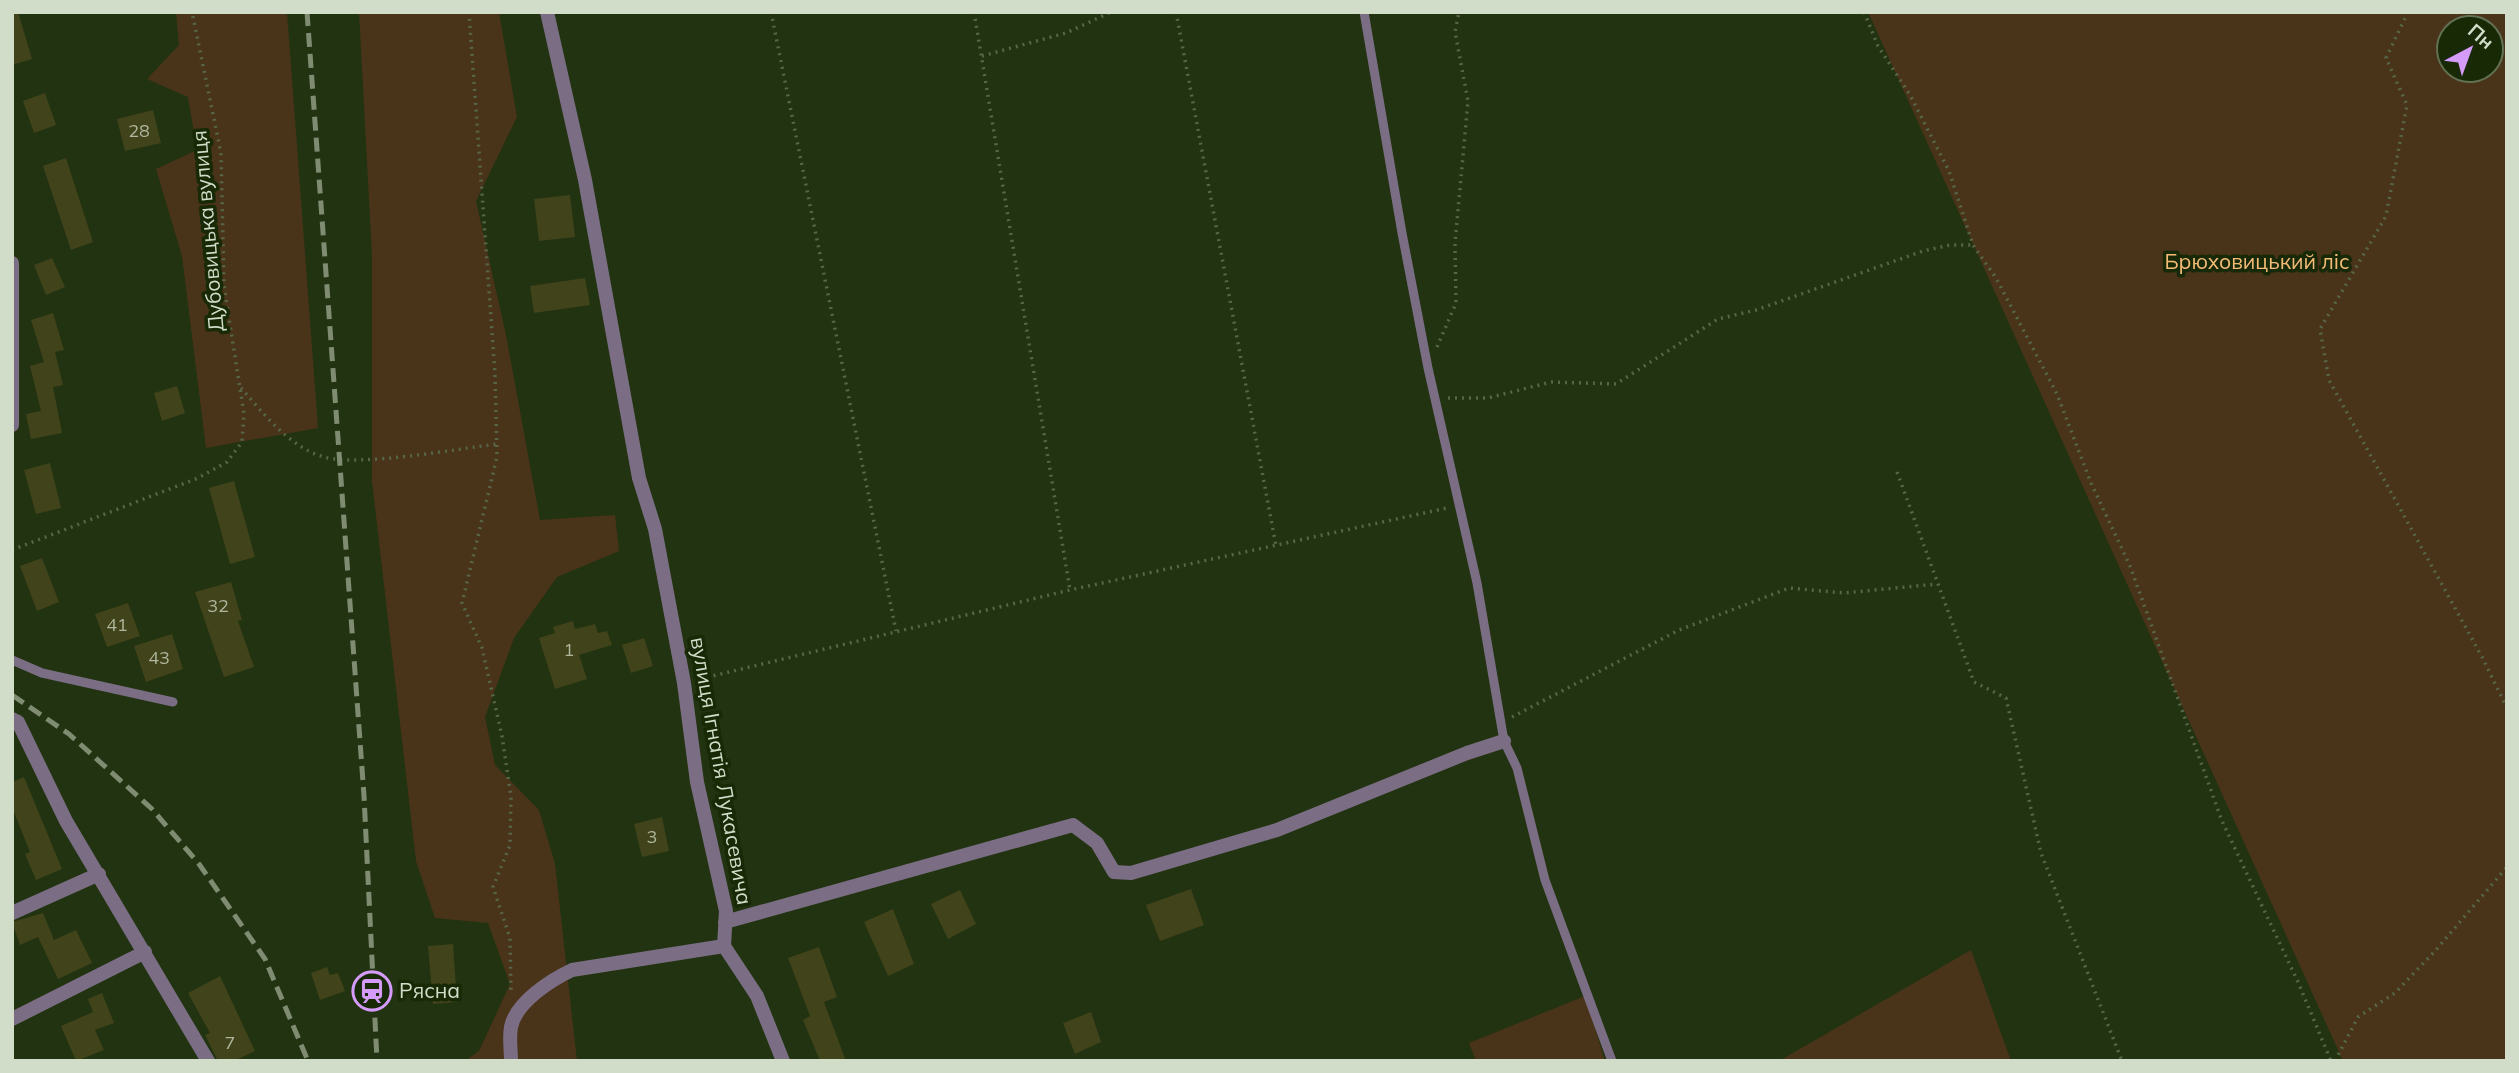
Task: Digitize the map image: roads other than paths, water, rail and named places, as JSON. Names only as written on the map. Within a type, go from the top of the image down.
[{"type":"street","name":"вулиця Ігнатія Лукасевича","points":[[547,12],[585,180],[639,478],[655,529],[684,683],[697,782],[726,912],[724,946]]},
{"type":"street","points":[[12,425],[13,272]]},
{"type":"street","points":[[12,719],[18,722],[66,821],[208,1061]]},
{"type":"street","points":[[726,922],[1073,825],[1097,843],[1114,872],[1131,873],[1276,830],[1467,752],[1504,741]]},
{"type":"street","points":[[12,913],[99,874]]},
{"type":"street","points":[[511,1061],[512,1024],[536,991],[549,981],[572,970],[724,946],[757,996],[783,1061]]},
{"type":"street","points":[[12,1018],[145,952]]},
{"type":"lane","points":[[1364,12],[1429,368],[1477,583],[1504,741],[1517,768],[1545,880],[1612,1061]]},
{"type":"lane","points":[[12,660],[41,673],[173,702]]},
{"type":"railway","points":[[307,12],[364,796],[377,1061]]},
{"type":"railway","points":[[12,695],[69,734],[152,809],[199,864],[265,959],[308,1061]]},
{"type":"place","name":"Рясна","points":[[372,991]]},
{"type":"park label","name":"Брюховицький ліс","points":[[2257,262]]}]
